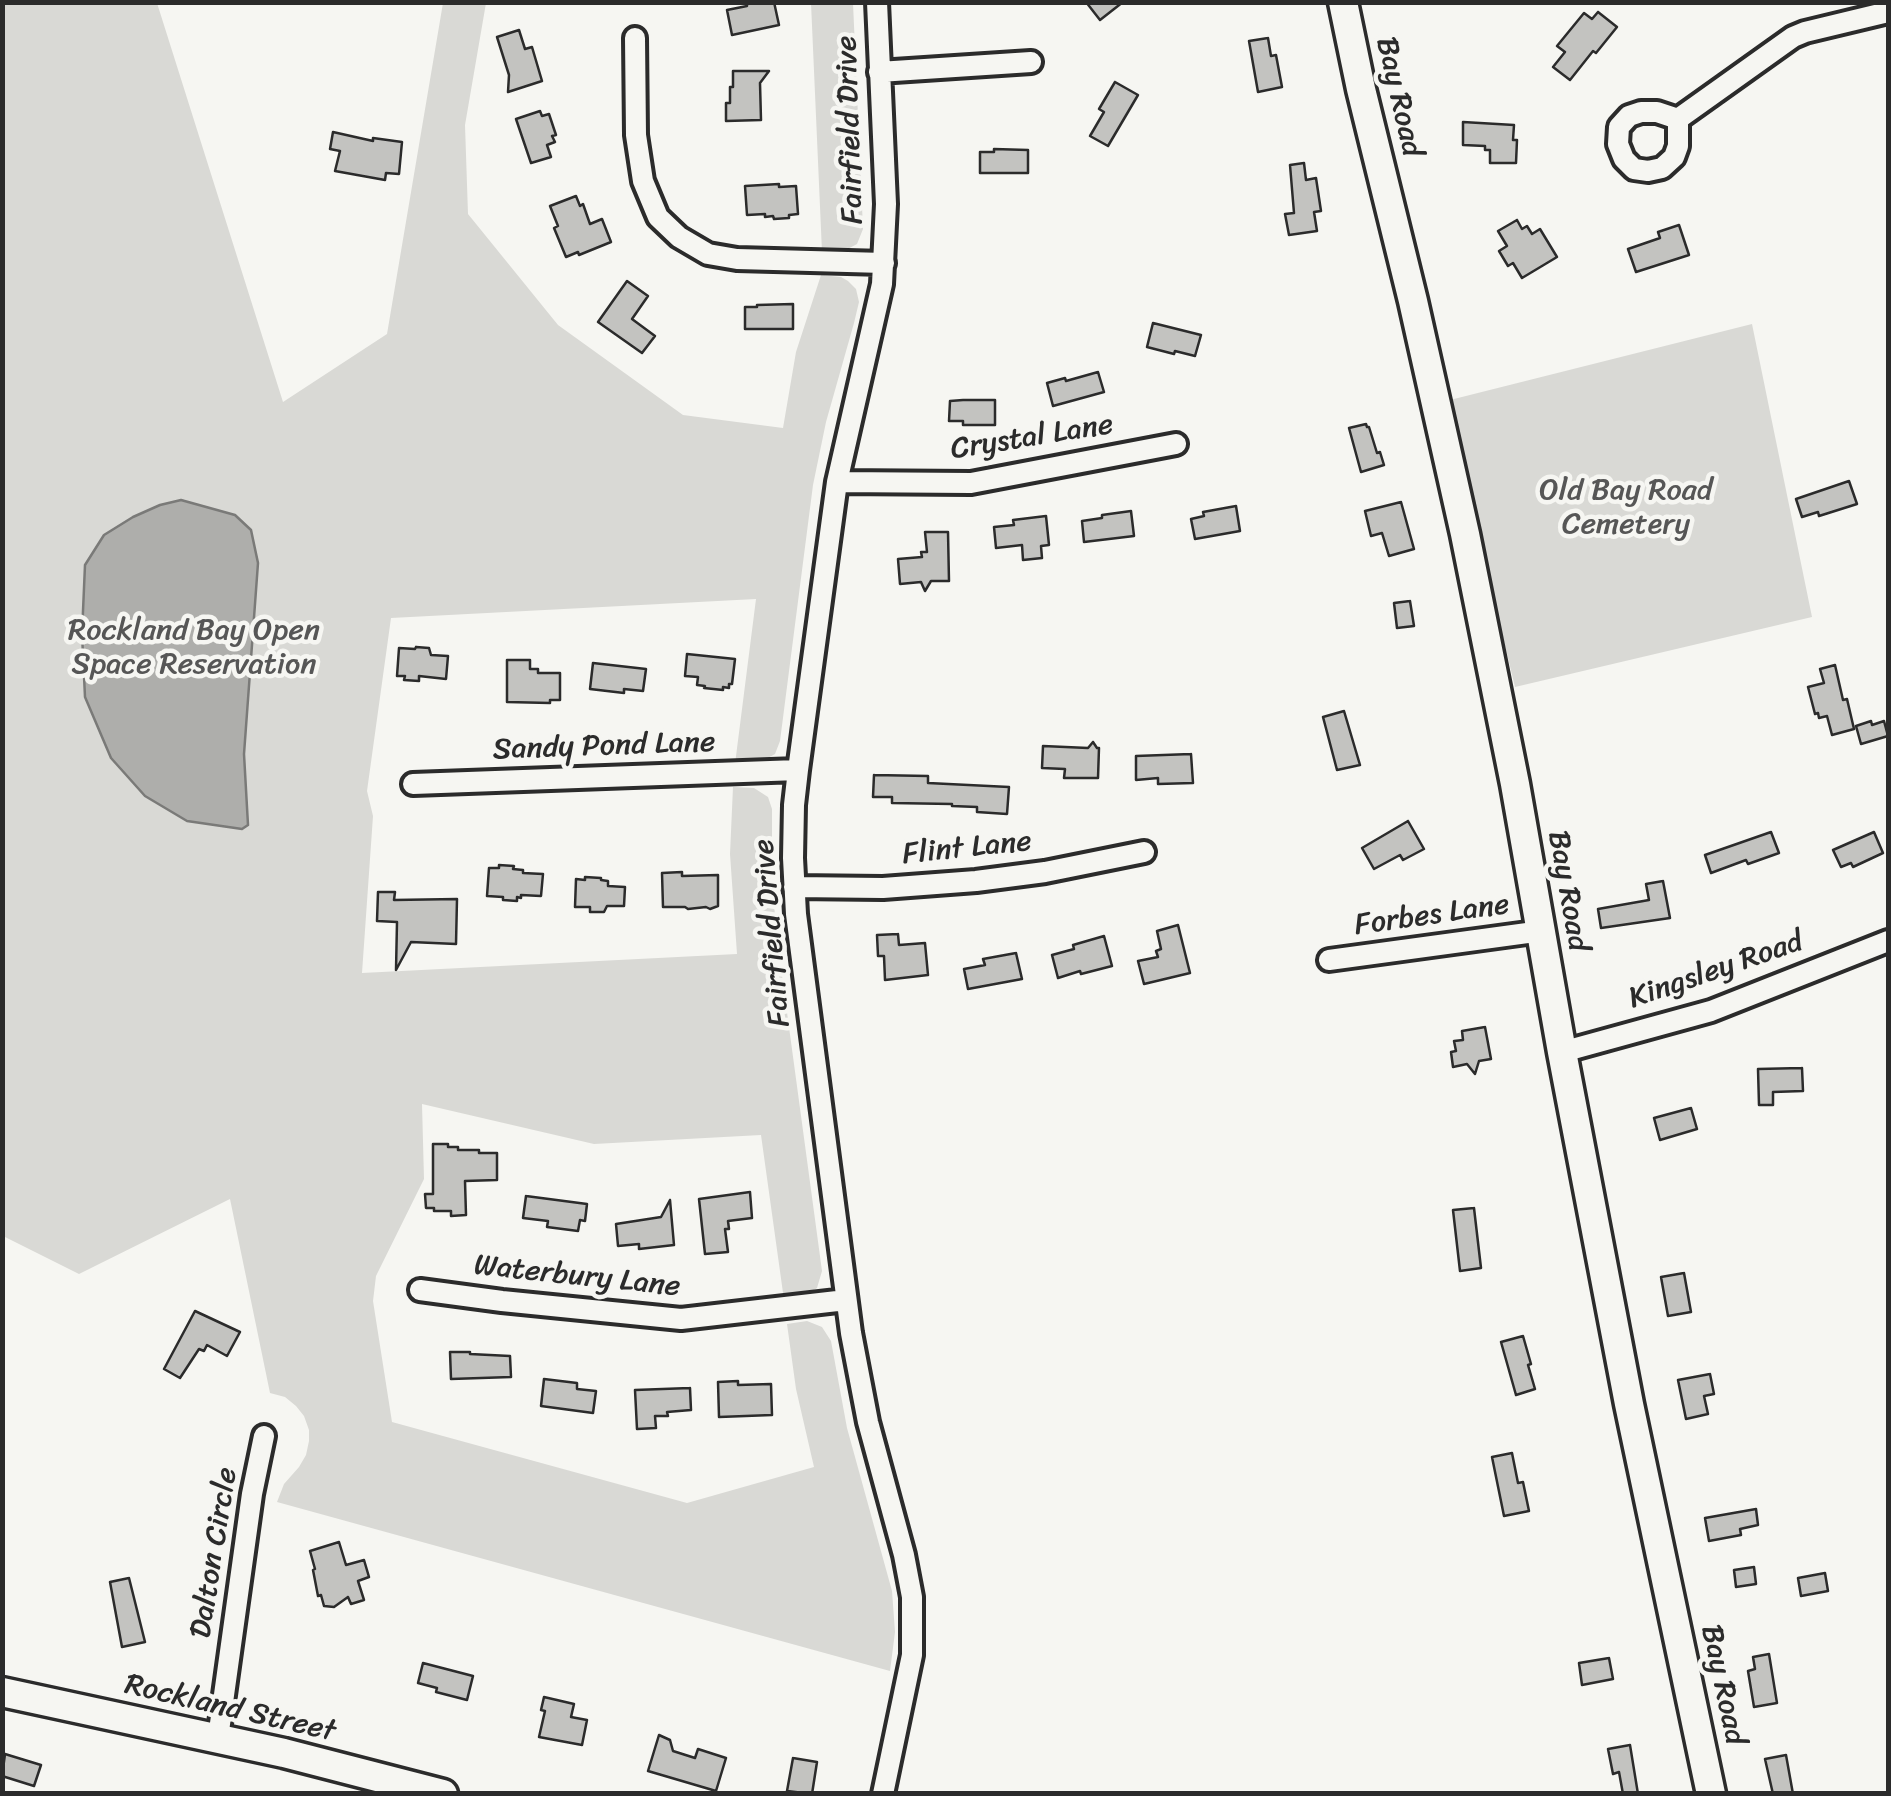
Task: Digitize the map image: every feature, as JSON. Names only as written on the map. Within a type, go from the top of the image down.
[{"type":"main road","name":"Bay Road","points":[[1343,2],[1465,534],[1629,1404],[1711,1794]]},
{"type":"main road","name":"Rockland Street","points":[[2,1692],[218,1738],[443,1794]]},
{"type":"street","name":"Fairfield Drive","points":[[877,2],[886,204],[884,263],[837,482],[794,805],[794,888],[846,1300],[868,1422],[912,1597],[912,1655],[882,1794]]},
{"type":"street","points":[[1678,120],[1793,38],[1888,12]]},
{"type":"street","points":[[634,38],[636,135],[643,181],[658,217],[679,237],[708,254],[736,259],[884,263]]},
{"type":"street","points":[[879,72],[1031,62]]},
{"type":"street","name":"Crystal Lane","points":[[837,482],[971,483],[1176,444]]},
{"type":"street","name":"Sandy Pond Lane","points":[[412,784],[798,770]]},
{"type":"street","name":"Flint Lane","points":[[794,888],[884,888],[976,881],[1144,852]]},
{"type":"street","name":"Forbes Lane","points":[[1329,960],[1542,931]]},
{"type":"street","name":"Kingsley Road","points":[[1562,1052],[1712,1011],[1888,941]]},
{"type":"street","name":"Waterbury Lane","points":[[420,1290],[681,1320],[846,1300]]},
{"type":"street","name":"Dalton Circle","points":[[218,1738],[252,1494],[264,1436]]},
{"type":"green space","name":"Rockland Bay Open Space Reservation","points":[[2,3],[157,3],[283,402],[387,334],[443,3],[486,3],[465,125],[468,214],[558,325],[683,415],[783,428],[796,352],[821,275],[841,277],[856,289],[859,302],[813,485],[780,741],[775,754],[761,762],[735,764],[756,599],[391,618],[367,791],[373,816],[362,973],[737,954],[730,854],[733,787],[754,788],[768,797],[772,809],[776,931],[822,1271],[817,1288],[804,1297],[784,1300],[761,1135],[594,1144],[422,1104],[424,1179],[376,1276],[373,1301],[392,1422],[687,1503],[814,1467],[796,1389],[787,1324],[807,1321],[822,1327],[831,1341],[847,1428],[892,1591],[895,1632],[890,1671],[277,1502],[284,1484],[306,1455],[309,1430],[296,1406],[285,1397],[270,1393],[230,1199],[79,1274],[3,1236]]},
{"type":"green space","points":[[811,3],[853,3],[863,229],[857,244],[842,252],[822,252]]},
{"type":"green space","name":"Old Bay Road Cemetery","points":[[1752,324],[1812,617],[1515,687],[1446,401]]},
{"type":"shaded area","points":[[181,500],[235,515],[251,530],[258,563],[244,754],[248,825],[242,829],[187,821],[145,796],[111,758],[85,697],[85,565],[104,535],[133,517]]},
{"type":"building","points":[[747,2],[774,2],[779,25],[732,35],[727,10],[747,6]]},
{"type":"building","points":[[1086,2],[1123,2],[1100,20]]},
{"type":"building","points":[[1598,12],[1617,27],[1570,80],[1553,67],[1565,52],[1557,46],[1584,13],[1592,19]]},
{"type":"building","points":[[519,30],[525,49],[532,47],[542,81],[508,92],[509,75],[497,37]]},
{"type":"building","points":[[1268,38],[1271,56],[1276,55],[1282,87],[1258,92],[1249,41]]},
{"type":"building","points":[[733,71],[769,71],[760,83],[761,120],[726,121]]},
{"type":"building","points":[[1115,82],[1138,95],[1108,146],[1090,136],[1104,112],[1099,109]]},
{"type":"building","points":[[540,111],[542,116],[549,114],[555,142],[547,145],[551,157],[531,163],[516,119]]},
{"type":"building","points":[[1463,122],[1514,125],[1516,163],[1490,163],[1490,150],[1485,150],[1485,146],[1463,145]]},
{"type":"building","points":[[333,132],[373,141],[402,142],[399,174],[386,173],[385,180],[335,171],[340,151],[330,149]]},
{"type":"building","points":[[1028,150],[1028,173],[980,173],[980,152]]},
{"type":"building","points":[[1304,163],[1306,180],[1316,178],[1321,211],[1314,212],[1317,231],[1289,235],[1285,214],[1294,213],[1290,165]]},
{"type":"building","points":[[745,186],[796,186],[798,214],[774,219],[765,214],[747,215]]},
{"type":"building","points":[[576,196],[590,224],[602,219],[611,242],[566,257],[550,206]]},
{"type":"building","points":[[1517,220],[1522,229],[1527,226],[1532,234],[1540,229],[1557,257],[1522,278],[1499,251],[1507,246],[1498,231]]},
{"type":"building","points":[[1679,225],[1689,255],[1636,272],[1628,249],[1660,238],[1658,232]]},
{"type":"building","points":[[627,281],[648,296],[632,319],[655,336],[642,353],[598,322]]},
{"type":"building","points":[[793,304],[793,329],[745,329],[745,307]]},
{"type":"building","points":[[1153,323],[1201,335],[1195,356],[1147,347]]},
{"type":"building","points":[[1098,372],[1104,392],[1053,406],[1047,383]]},
{"type":"building","points":[[995,400],[995,425],[949,421],[950,401]]},
{"type":"building","points":[[1366,424],[1384,465],[1361,472],[1349,428]]},
{"type":"building","points":[[1849,481],[1857,504],[1802,517],[1796,499]]},
{"type":"building","points":[[1401,502],[1414,549],[1389,556],[1382,533],[1371,536],[1365,511]]},
{"type":"building","points":[[1236,506],[1240,531],[1195,539],[1191,519],[1204,516],[1203,512]]},
{"type":"building","points":[[1131,511],[1134,536],[1084,542],[1082,521]]},
{"type":"building","points":[[1046,516],[1049,545],[1041,546],[1042,558],[1023,560],[1022,545],[996,548],[994,527]]},
{"type":"building","points":[[925,532],[948,532],[949,581],[931,581],[925,591],[921,582],[900,584],[898,559],[922,557],[921,552],[927,552]]},
{"type":"building","points":[[1410,601],[1414,626],[1397,628],[1394,603]]},
{"type":"building","points":[[399,648],[429,648],[431,655],[448,656],[446,679],[419,676],[419,681],[397,676]]},
{"type":"building","points":[[687,654],[735,659],[732,684],[723,690],[697,685],[698,677],[685,676]]},
{"type":"building","points":[[507,660],[530,660],[530,669],[538,669],[538,673],[560,673],[560,700],[507,702]]},
{"type":"building","points":[[593,663],[646,669],[643,691],[590,689]]},
{"type":"building","points":[[1835,665],[1854,729],[1832,735],[1827,716],[1819,718],[1815,714],[1808,687],[1824,683],[1820,669]]},
{"type":"building","points":[[1344,711],[1360,765],[1337,770],[1323,717]]},
{"type":"building","points":[[1871,721],[1872,725],[1884,721],[1888,736],[1861,744],[1856,726]]},
{"type":"building","points":[[1093,742],[1099,748],[1098,778],[1064,778],[1065,769],[1042,768],[1043,746],[1088,748]]},
{"type":"building","points":[[1191,754],[1193,783],[1158,784],[1158,778],[1136,780],[1136,756]]},
{"type":"building","points":[[874,775],[928,776],[928,783],[1009,787],[1007,814],[977,812],[977,807],[952,804],[892,803],[892,797],[873,797]]},
{"type":"building","points":[[1408,821],[1424,849],[1403,860],[1400,855],[1374,869],[1362,848]]},
{"type":"building","points":[[1771,832],[1779,853],[1711,873],[1705,855]]},
{"type":"building","points":[[1874,832],[1883,853],[1853,867],[1851,863],[1841,867],[1833,850]]},
{"type":"building","points":[[514,866],[523,873],[543,874],[541,896],[521,895],[517,901],[487,896],[489,868]]},
{"type":"building","points":[[682,872],[682,876],[718,875],[718,906],[663,907],[662,873]]},
{"type":"building","points":[[601,878],[608,881],[608,886],[625,887],[624,906],[607,906],[604,912],[575,907],[576,879]]},
{"type":"building","points":[[1663,881],[1670,918],[1601,928],[1598,909],[1649,900],[1646,884]]},
{"type":"building","points":[[378,892],[395,892],[394,900],[457,899],[456,944],[411,942],[396,970],[397,922],[377,921]]},
{"type":"building","points":[[1178,925],[1190,973],[1144,984],[1138,961],[1158,957],[1156,951],[1161,949],[1157,931]]},
{"type":"building","points":[[898,934],[899,945],[925,943],[928,975],[885,980],[884,956],[878,956],[877,935]]},
{"type":"building","points":[[1104,936],[1112,966],[1058,978],[1052,955]]},
{"type":"building","points":[[1016,953],[1022,979],[968,989],[964,969],[985,965],[983,959]]},
{"type":"building","points":[[1485,1027],[1491,1059],[1479,1061],[1475,1074],[1467,1064],[1453,1067],[1451,1052],[1456,1051],[1454,1041],[1463,1040],[1462,1031]]},
{"type":"building","points":[[1802,1068],[1803,1091],[1773,1092],[1773,1105],[1759,1105],[1758,1069]]},
{"type":"building","points":[[1691,1108],[1697,1129],[1660,1140],[1654,1118]]},
{"type":"building","points":[[433,1144],[497,1153],[497,1180],[465,1181],[466,1215],[451,1216],[451,1211],[426,1208],[425,1194],[433,1194]]},
{"type":"building","points":[[750,1192],[752,1218],[728,1221],[728,1252],[705,1254],[699,1199]]},
{"type":"building","points":[[526,1196],[587,1204],[585,1221],[580,1220],[578,1231],[547,1227],[548,1221],[523,1218]]},
{"type":"building","points":[[670,1200],[674,1245],[639,1249],[639,1244],[618,1246],[616,1224],[661,1217]]},
{"type":"building","points":[[1474,1208],[1481,1268],[1460,1271],[1453,1210]]},
{"type":"building","points":[[1684,1273],[1691,1312],[1668,1316],[1661,1277]]},
{"type":"building","points":[[195,1311],[240,1332],[227,1356],[207,1345],[204,1351],[199,1349],[180,1378],[164,1369]]},
{"type":"building","points":[[1523,1336],[1535,1389],[1516,1395],[1501,1342]]},
{"type":"building","points":[[450,1352],[510,1356],[511,1377],[451,1379]]},
{"type":"building","points":[[1710,1374],[1714,1394],[1704,1396],[1708,1414],[1686,1419],[1678,1380]]},
{"type":"building","points":[[544,1379],[577,1383],[577,1389],[596,1391],[593,1413],[541,1406]]},
{"type":"building","points":[[738,1381],[738,1385],[771,1384],[772,1415],[719,1417],[718,1382]]},
{"type":"building","points":[[690,1388],[691,1410],[655,1416],[656,1428],[637,1429],[635,1390]]},
{"type":"building","points":[[1512,1453],[1529,1511],[1504,1516],[1492,1457]]},
{"type":"building","points":[[1756,1509],[1758,1525],[1740,1529],[1741,1535],[1709,1541],[1705,1518]]},
{"type":"building","points":[[339,1542],[346,1565],[364,1560],[369,1577],[358,1581],[364,1600],[351,1604],[348,1597],[334,1607],[324,1606],[321,1595],[318,1596],[310,1551]]},
{"type":"building","points":[[1754,1567],[1756,1584],[1736,1587],[1734,1570]]},
{"type":"building","points":[[1825,1573],[1828,1591],[1801,1596],[1798,1578]]},
{"type":"building","points":[[129,1578],[145,1642],[122,1647],[110,1582]]},
{"type":"building","points":[[1769,1654],[1777,1703],[1754,1707],[1748,1671],[1755,1669],[1753,1657]]},
{"type":"building","points":[[1609,1658],[1613,1679],[1582,1685],[1579,1663]]},
{"type":"building","points":[[423,1663],[473,1676],[467,1700],[418,1683]]},
{"type":"building","points":[[544,1697],[574,1704],[571,1717],[587,1720],[582,1745],[539,1737]]},
{"type":"building","points":[[659,1735],[670,1740],[673,1751],[695,1758],[698,1749],[726,1758],[716,1791],[648,1771]]},
{"type":"building","points":[[1630,1745],[1638,1794],[1623,1794],[1619,1772],[1613,1774],[1608,1749]]},
{"type":"building","points":[[5,1754],[41,1765],[34,1786],[2,1776]]},
{"type":"building","points":[[1786,1755],[1793,1794],[1773,1794],[1765,1759]]},
{"type":"building","points":[[793,1758],[817,1762],[812,1794],[787,1791]]}]
